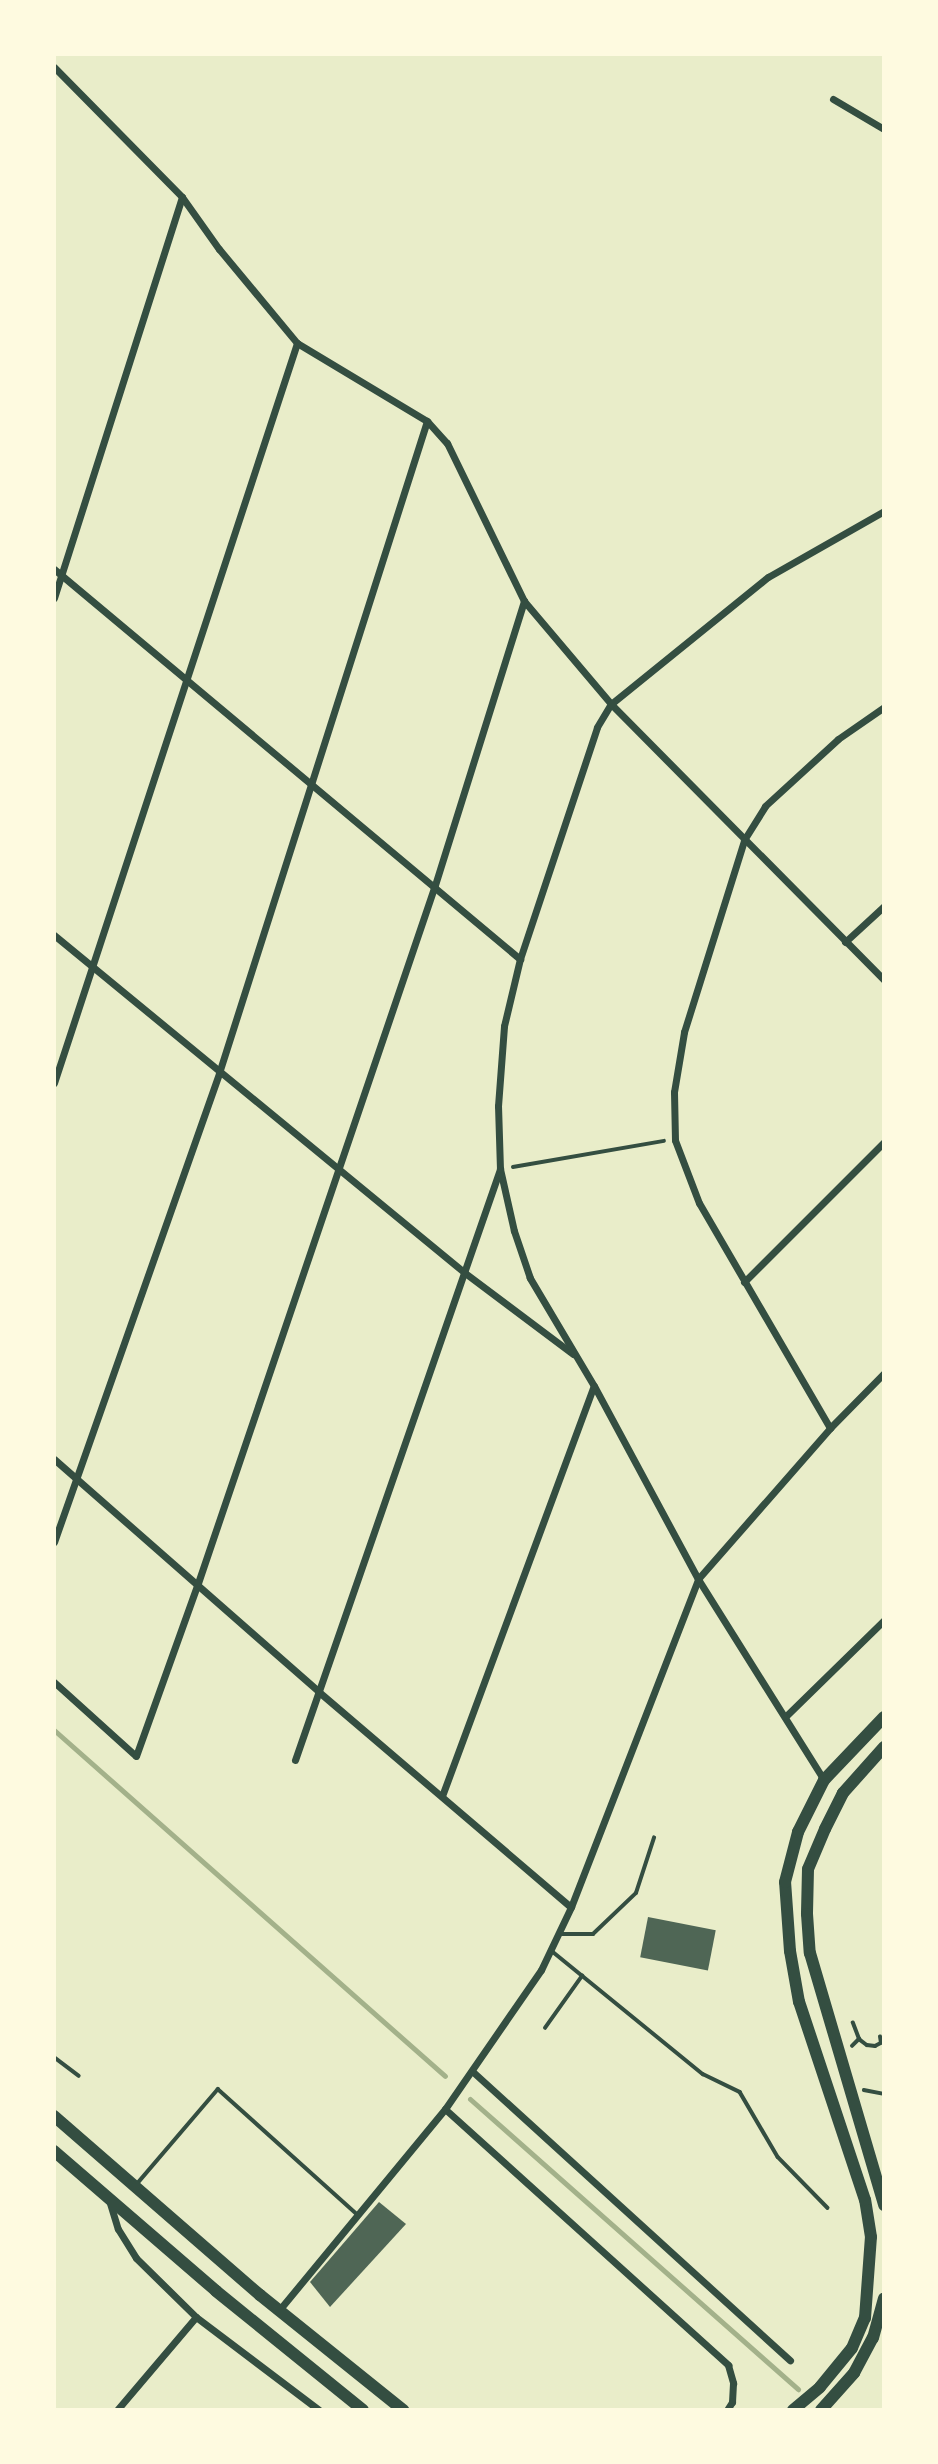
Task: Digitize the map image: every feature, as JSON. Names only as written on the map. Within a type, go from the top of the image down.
[{"type":"main road","points":[[793,2410],[820,2388],[852,2348],[865,2318],[871,2236],[865,2200],[799,2002],[790,1951],[785,1882],[798,1832],[824,1780],[884,1717]]},
{"type":"main road","points":[[884,1747],[843,1793],[825,1829],[808,1869],[807,1913],[810,1953],[884,2205]]},
{"type":"main road","points":[[54,2116],[135,2187],[403,2410]]},
{"type":"main road","points":[[54,2151],[216,2291],[363,2410]]},
{"type":"main road","points":[[821,2410],[854,2373],[873,2338],[884,2298]]},
{"type":"street","points":[[54,68],[182,197],[219,249],[297,343],[427,421],[447,443],[524,600],[611,704],[884,980]]},
{"type":"street","points":[[833,99],[884,129]]},
{"type":"street","points":[[54,598],[182,197]]},
{"type":"street","points":[[54,1083],[297,343]]},
{"type":"street","points":[[54,1542],[219,1073],[427,421]]},
{"type":"street","points":[[824,1780],[698,1579],[594,1386],[530,1278],[514,1231],[500,1169],[498,1106],[504,1026],[520,959],[597,727],[611,704],[768,577],[884,511]]},
{"type":"street","points":[[54,569],[520,959]]},
{"type":"street","points":[[54,1682],[136,1756],[198,1583],[435,886],[524,600]]},
{"type":"street","points":[[830,1428],[699,1203],[675,1139],[674,1092],[684,1032],[744,840],[765,806],[838,739],[884,707]]},
{"type":"street","points":[[845,942],[884,906]]},
{"type":"street","points":[[54,935],[465,1273],[576,1357]]},
{"type":"street","points":[[744,1282],[884,1142]]},
{"type":"street","points":[[295,1760],[500,1169]]},
{"type":"street","points":[[280,2309],[445,2109],[541,1970],[571,1907],[698,1579],[830,1428],[884,1373]]},
{"type":"street","points":[[442,1796],[594,1386]]},
{"type":"street","points":[[54,1459],[319,1692],[571,1907]]},
{"type":"street","points":[[786,1716],[884,1620]]},
{"type":"street","points":[[472,2071],[790,2360]]},
{"type":"street","points":[[445,2109],[728,2365],[733,2383],[732,2402],[727,2410]]},
{"type":"street","points":[[107,2196],[118,2229],[136,2258],[196,2317],[319,2410]]},
{"type":"street","points":[[117,2410],[196,2317]]},
{"type":"lane","points":[[558,1934],[593,1934],[636,1893],[654,1838]]},
{"type":"lane","points":[[551,1950],[703,2074],[740,2092],[778,2157],[828,2208]]},
{"type":"lane","points":[[545,2028],[582,1976]]},
{"type":"lane","points":[[54,2057],[79,2076]]},
{"type":"lane","points":[[135,2187],[218,2089],[358,2215]]},
{"type":"path","points":[[500,1169],[675,1139]]},
{"type":"path","points":[[859,2039],[867,2045],[875,2046],[881,2043],[880,2037]]},
{"type":"building","points":[[648,1917],[716,1930],[708,1970],[640,1957]]},
{"type":"building","points":[[379,2202],[406,2224],[330,2307],[310,2282]]},
{"type":"waterway","points":[[54,1730],[445,2076]]},
{"type":"waterway","points":[[470,2099],[798,2389]]}]
